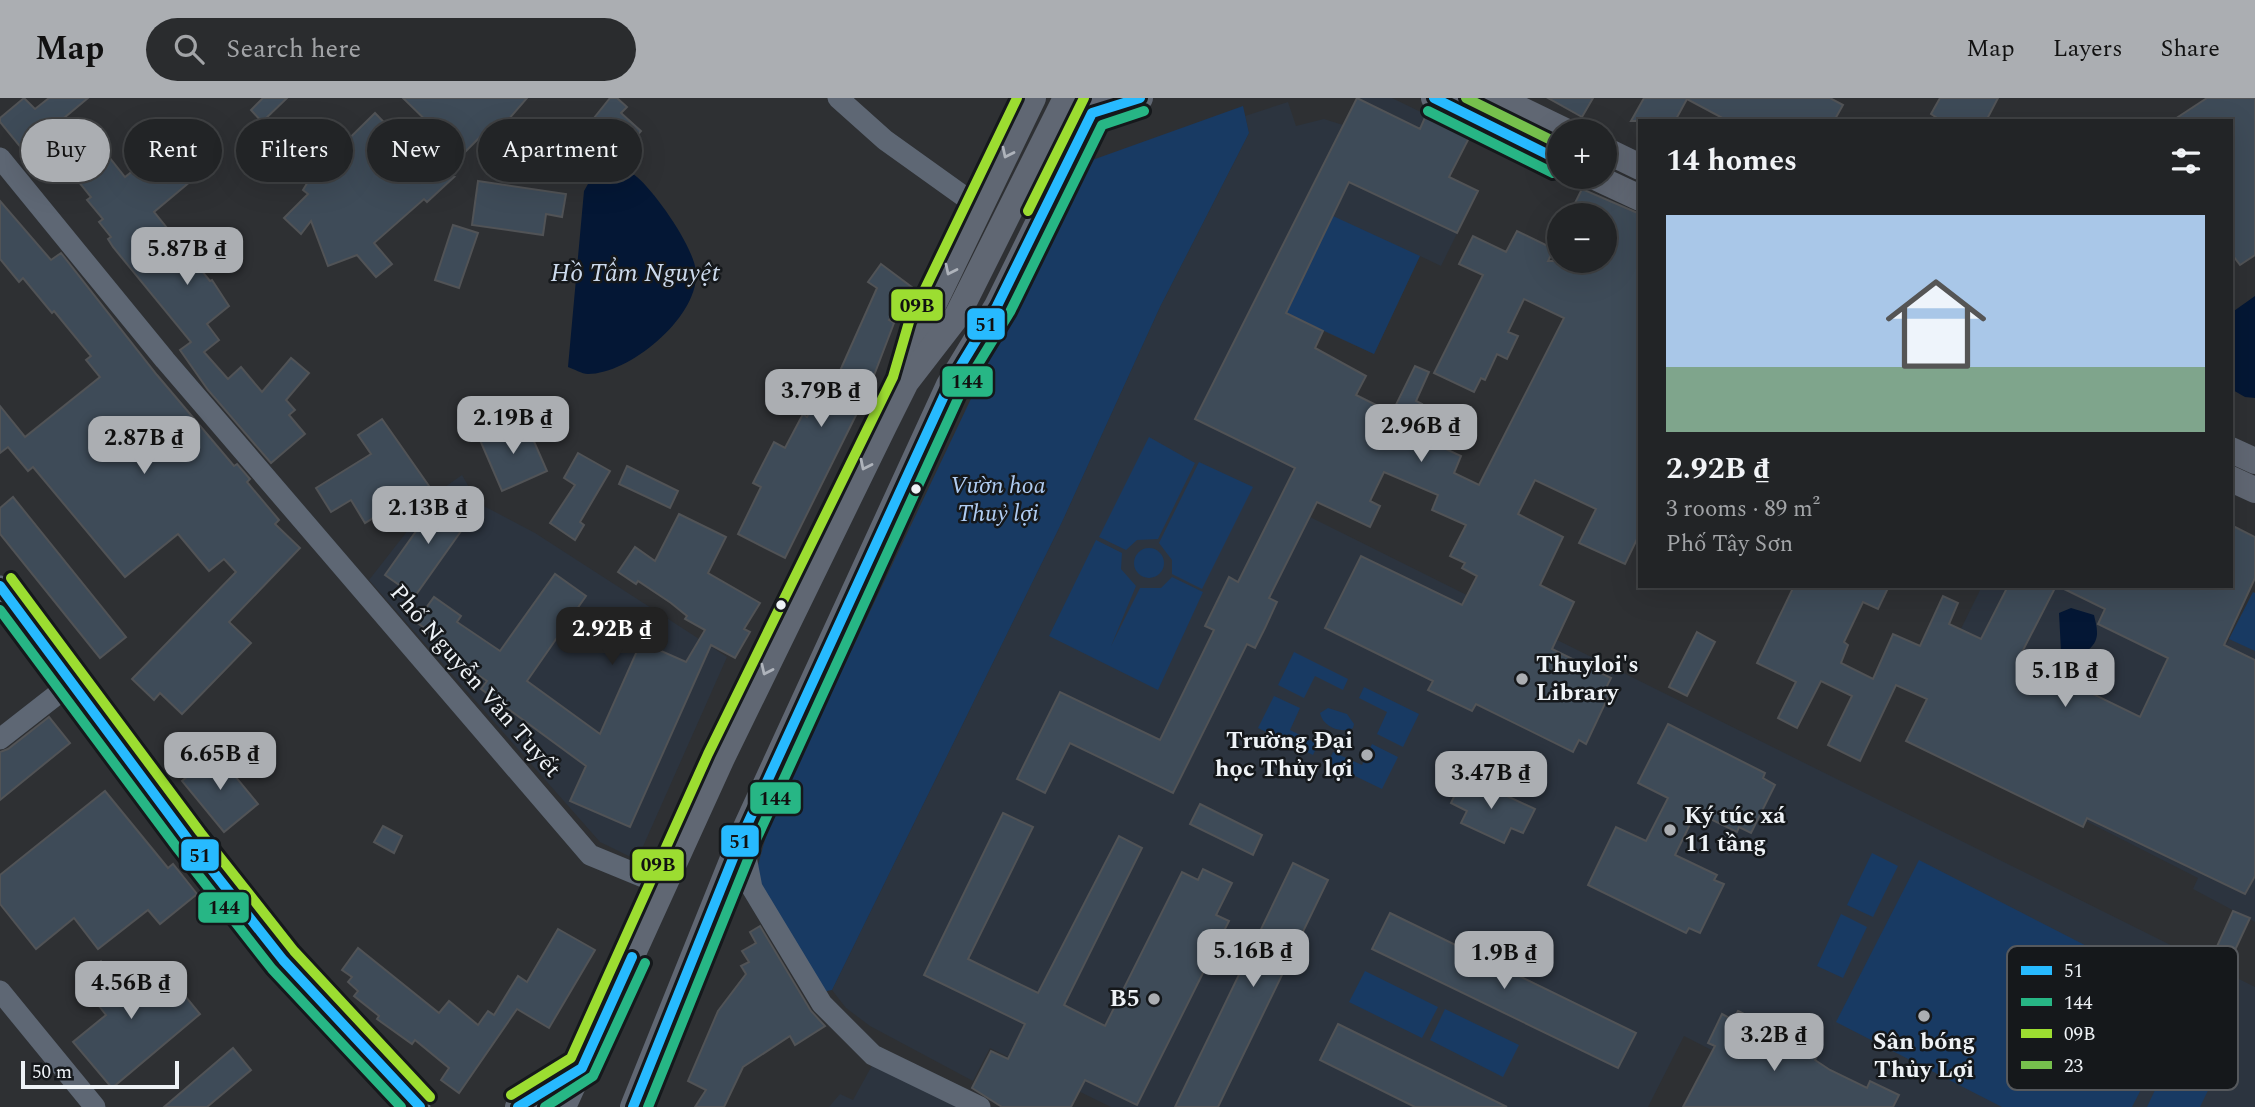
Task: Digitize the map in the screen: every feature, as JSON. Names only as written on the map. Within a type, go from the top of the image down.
[{"type":"main road","points":[[563,1107],[663,885],[906,382],[922,328],[1034,98]]},
{"type":"main road","points":[[906,382],[957,316],[1066,98]]},
{"type":"main road","points":[[633,1107],[742,836],[950,385],[997,306],[1096,106],[1140,98]]},
{"type":"main road","points":[[1434,98],[1547,154]]},
{"type":"main road","points":[[1497,98],[1547,122]]},
{"type":"main road","points":[[1617,156],[1638,166]]},
{"type":"main road","points":[[1617,187],[1638,197]]},
{"type":"main road","points":[[950,385],[957,316]]},
{"type":"main road","points":[[2233,451],[2255,461]]},
{"type":"main road","points":[[2233,480],[2255,490]]},
{"type":"main road","points":[[518,1107],[582,1068]]},
{"type":"street","points":[[838,98],[885,140],[980,208]]},
{"type":"street","name":"Phố Nguyễn Văn Tuyết","points":[[0,158],[166,360],[590,855],[663,885]]},
{"type":"street","points":[[0,586],[73,681],[188,841],[283,960],[420,1107]]},
{"type":"street","points":[[0,739],[73,681]]},
{"type":"street","points":[[742,836],[752,888],[822,1004],[873,1055],[980,1107]]},
{"type":"street","points":[[0,991],[95,1107]]},
{"type":"shaded area","name":"Trường Đại học Thủy lợi","points":[[1357,98],[1392,98],[1470,136],[1450,177],[1478,191],[1441,266],[1420,256],[1374,354],[1323,331],[1308,362],[1343,447],[1310,517],[2173,946],[2007,946],[2007,1090],[2238,1090],[2238,979],[2255,987],[2255,1107],[1824,1107],[1684,1036],[1648,1107],[1111,1107],[990,1048],[973,1081],[870,1026],[846,1008],[832,990],[1062,522],[1160,307],[1249,133],[1245,116],[1288,102],[1296,126],[1324,119],[1343,125]]},
{"type":"shaded area","points":[[462,475],[478,503],[535,533],[727,657],[637,860],[600,842],[369,580],[438,492]]},
{"type":"shaded area","points":[[1981,588],[2208,588],[2190,624],[2227,643],[2255,593],[2255,922],[2193,889],[2198,878],[2086,821],[1906,741]]},
{"type":"shaded area","points":[[874,1062],[963,1107],[829,1107],[840,1094],[853,1100]]},
{"type":"green space","name":"Vườn hoa Thuỷ lợi","points":[[1243,106],[1249,133],[1160,307],[1062,522],[832,990],[812,994],[756,872],[770,822],[1071,188],[1084,163]]},
{"type":"green space","points":[[1333,216],[1420,256],[1374,354],[1286,313]]},
{"type":"green space","points":[[1149,437],[1195,463],[1158,539],[1137,540],[1126,550],[1099,537]]},
{"type":"green space","points":[[1199,462],[1253,487],[1202,589],[1172,574],[1172,560],[1159,543]]},
{"type":"green space","points":[[1096,540],[1122,553],[1121,569],[1136,586],[1111,646],[1140,588],[1161,588],[1172,577],[1203,592],[1158,690],[1049,636]]},
{"type":"green space","points":[[1149,548],[1155,549],[1163,557],[1163,569],[1155,577],[1149,578],[1143,577],[1135,569],[1134,563],[1135,557],[1143,549]]},
{"type":"green space","points":[[2253,592],[2255,593],[2255,651],[2229,639]]},
{"type":"green space","points":[[1294,652],[1348,679],[1343,690],[1315,676],[1304,698],[1278,685]]},
{"type":"green space","points":[[1364,687],[1419,714],[1403,747],[1377,734],[1387,712],[1359,698]]},
{"type":"green space","points":[[1274,696],[1300,708],[1290,730],[1318,744],[1313,755],[1258,728]]},
{"type":"green space","points":[[1328,708],[1347,714],[1354,724],[1353,728],[1333,728],[1325,722],[1320,713]]},
{"type":"green space","points":[[1372,744],[1398,757],[1382,789],[1328,763],[1333,752],[1362,765]]},
{"type":"green space","points":[[1872,853],[1898,866],[1873,917],[1847,905]]},
{"type":"green space","points":[[1919,860],[2087,946],[2007,946],[2007,1090],[2141,1090],[2132,1107],[2002,1107],[1836,1022]]},
{"type":"green space","points":[[1841,914],[1867,927],[1843,978],[1817,966]]},
{"type":"green space","points":[[1365,971],[1438,1007],[1422,1038],[1349,1002]]},
{"type":"green space","points":[[1445,1009],[1519,1045],[1503,1077],[1430,1040]]},
{"type":"green space","points":[[2155,1090],[2208,1090],[2200,1107],[2147,1107]]},
{"type":"water","name":"Hồ Tẩm Nguyệt","points":[[589,182],[642,182],[672,221],[688,248],[696,271],[694,288],[687,306],[659,339],[623,364],[586,374],[568,367],[584,191]]},
{"type":"water","points":[[2255,296],[2255,398],[2245,397],[2233,390],[2233,312]]},
{"type":"water","points":[[2071,608],[2094,615],[2097,632],[2090,649],[2073,655],[2061,651],[2059,613]]},
{"type":"building","points":[[24,98],[35,109],[49,98],[88,98],[63,119],[21,119],[21,148],[0,122],[0,118]]},
{"type":"building","points":[[263,98],[287,98],[265,119],[259,119],[251,110]]},
{"type":"building","points":[[403,98],[527,98],[509,119],[478,119],[478,139],[464,153],[464,119],[424,119]]},
{"type":"building","points":[[610,98],[617,98],[627,107],[621,113],[628,119],[594,118]]},
{"type":"building","points":[[1357,98],[1420,129],[1426,115],[1470,136],[1449,177],[1478,191],[1457,233],[1349,182],[1286,313],[1323,331],[1315,348],[1366,376],[1356,395],[1392,413],[1415,366],[1429,372],[1416,401],[1422,404],[1411,427],[1437,440],[1435,444],[1461,456],[1454,473],[1479,485],[1564,318],[1524,299],[1508,332],[1518,336],[1507,359],[1497,354],[1485,380],[1481,378],[1474,392],[1434,373],[1483,275],[1459,264],[1473,236],[1506,252],[1517,231],[1547,246],[1547,273],[1617,273],[1617,204],[1638,213],[1638,537],[1625,564],[1579,543],[1596,509],[1535,480],[1518,514],[1563,537],[1540,585],[1574,602],[1552,649],[1611,678],[1605,690],[1610,693],[1586,744],[1579,740],[1573,752],[1476,704],[1472,711],[1428,690],[1433,681],[1325,628],[1361,556],[1462,605],[1477,576],[1462,568],[1465,563],[1450,556],[1466,525],[1432,510],[1438,495],[1384,472],[1370,501],[1380,506],[1370,527],[1317,502],[1269,598],[1277,602],[1265,628],[1255,648],[1247,644],[1173,793],[1070,743],[1045,793],[1017,779],[1060,692],[1160,740],[1214,630],[1205,626],[1229,577],[1238,582],[1295,468],[1195,419]]},
{"type":"building","points":[[1548,98],[1593,98],[1582,117]]},
{"type":"building","points":[[1644,98],[1830,98],[1843,105],[1835,119],[1724,119],[1687,99],[1676,119],[1631,121]]},
{"type":"building","points":[[1940,98],[1998,98],[1987,119],[1939,119],[1931,114]]},
{"type":"building","points":[[2207,98],[2255,98],[2255,255],[2240,265],[2233,256],[2233,119],[2175,119]]},
{"type":"building","points":[[375,113],[381,119],[369,119]]},
{"type":"building","points":[[367,121],[367,182],[449,182],[427,202],[424,199],[374,243],[392,264],[376,277],[357,255],[328,266],[311,221],[301,234],[284,218],[308,194],[303,190],[308,182],[353,182],[353,135]]},
{"type":"building","points":[[110,158],[124,176],[124,182],[190,182],[154,212],[210,281],[212,280],[229,306],[207,324],[219,340],[204,352],[228,379],[241,367],[262,392],[291,358],[309,373],[286,400],[295,410],[289,415],[305,434],[271,463],[208,390],[180,350],[191,342],[113,247],[108,239],[111,237],[99,222],[103,219],[87,200],[91,197],[79,182],[110,182]]},
{"type":"building","points":[[478,181],[566,194],[562,217],[546,214],[543,235],[472,225]]},
{"type":"building","points":[[1582,189],[1614,203],[1575,203]]},
{"type":"building","points":[[0,201],[51,260],[61,253],[157,375],[234,466],[237,464],[250,479],[247,482],[279,520],[275,524],[300,548],[229,622],[251,643],[182,714],[160,693],[154,700],[132,679],[236,572],[224,559],[209,571],[178,534],[125,577],[33,467],[28,471],[8,447],[0,453],[0,406],[25,437],[100,377],[86,360],[91,356],[54,311],[52,313],[23,278],[19,282],[0,259]]},
{"type":"building","points":[[453,225],[478,233],[459,288],[435,280]]},
{"type":"building","points":[[881,264],[913,288],[889,320],[894,323],[868,391],[785,558],[738,534],[761,487],[753,483],[774,442],[785,448],[803,414],[807,417],[818,395],[827,400],[877,288],[868,282]]},
{"type":"building","points":[[382,419],[429,486],[404,503],[402,500],[365,523],[351,500],[331,512],[316,488],[371,454],[358,435]]},
{"type":"building","points":[[525,421],[547,471],[502,491],[480,440]]},
{"type":"building","points":[[578,453],[610,471],[580,522],[584,525],[575,540],[550,523],[575,485],[564,478]]},
{"type":"building","points":[[627,466],[678,491],[670,508],[619,484]]},
{"type":"building","points":[[441,496],[471,517],[415,596],[385,575]]},
{"type":"building","points":[[13,497],[126,637],[100,658],[0,534],[0,508]]},
{"type":"building","points":[[679,514],[726,537],[708,573],[760,603],[744,629],[750,632],[735,658],[711,645],[630,827],[570,801],[586,766],[481,689],[487,681],[442,651],[447,644],[416,622],[434,597],[461,616],[457,622],[500,651],[555,574],[586,596],[527,681],[600,734],[641,642],[686,662],[705,630],[685,619],[687,616],[671,603],[638,581],[636,584],[618,572],[635,547],[655,561]]},
{"type":"building","points":[[2233,526],[2255,537],[2255,578],[2224,645],[2255,660],[2255,876],[2245,894],[2087,818],[2083,827],[1906,741],[1927,699],[1896,685],[1860,761],[1828,745],[1852,696],[1821,681],[1797,728],[1778,718],[1796,682],[1757,663],[1793,588],[1888,588],[1878,609],[1863,602],[1844,642],[1848,645],[1841,663],[1873,679],[1893,634],[1920,646],[1943,596],[1958,603],[1949,624],[1981,639],[2007,588],[2055,588],[2019,658],[2140,717],[2168,658],[2098,624],[2105,609],[2062,588],[2233,588]]},
{"type":"building","points":[[1697,632],[1715,642],[1687,696],[1669,687]]},
{"type":"building","points":[[49,717],[70,743],[0,800],[0,752],[8,749]]},
{"type":"building","name":"Ký túc xá 11 tầng","points":[[1668,724],[1765,773],[1763,778],[1775,785],[1751,833],[1739,827],[1737,832],[1696,812],[1675,855],[1717,875],[1714,880],[1724,884],[1700,933],[1689,928],[1686,933],[1588,885],[1616,827],[1646,841],[1668,798],[1638,783]]},
{"type":"building","points":[[216,753],[258,804],[224,832],[182,781]]},
{"type":"building","points":[[1462,780],[1478,788],[1481,784],[1535,809],[1523,833],[1511,828],[1504,843],[1461,823],[1467,811],[1451,803]]},
{"type":"building","points":[[105,791],[168,868],[173,864],[197,894],[160,924],[148,910],[98,949],[74,918],[36,949],[0,904],[0,875]]},
{"type":"building","points":[[1200,804],[1262,835],[1253,855],[1190,824]]},
{"type":"building","points":[[1003,813],[1033,827],[968,959],[1038,993],[1119,836],[1142,848],[1064,1005],[1105,1026],[1182,872],[1198,880],[1203,869],[1232,883],[1216,915],[1229,921],[1137,1105],[1085,1080],[1071,1107],[1002,1107],[972,1088],[991,1051],[1008,1059],[1025,1024],[924,975]]},
{"type":"building","points":[[383,826],[402,836],[394,853],[374,842]]},
{"type":"building","points":[[1293,863],[1328,880],[1218,1107],[1175,1107]]},
{"type":"building","points":[[2233,911],[2250,918],[2237,946],[2217,946]]},
{"type":"building","points":[[1390,913],[1636,1033],[1618,1068],[1372,949]]},
{"type":"building","points":[[760,926],[811,1011],[825,1026],[795,1045],[790,1036],[743,1067],[724,1107],[695,1107],[706,1090],[688,1081],[718,1011],[746,974],[741,966],[749,962],[742,951],[756,943],[750,932]]},
{"type":"building","points":[[558,929],[595,950],[549,1028],[517,1009],[459,1093],[441,1080],[449,1068],[415,1040],[412,1044],[377,1019],[379,1016],[354,996],[358,991],[348,982],[352,977],[342,970],[358,948],[439,1013],[449,1001],[478,1025],[488,1011],[494,1015],[518,976],[527,982]]},
{"type":"building","points":[[101,961],[128,996],[162,968],[200,1014],[112,1088],[73,1042],[106,1015],[77,978]]},
{"type":"building","points":[[1738,1011],[1819,1051],[1815,1060],[1830,1070],[1867,1088],[1870,1081],[1899,1095],[1893,1107],[1683,1107],[1715,1046],[1708,1043],[1722,1014],[1733,1020]]},
{"type":"building","points":[[1338,1024],[1507,1107],[1415,1107],[1320,1060]]},
{"type":"building","points":[[233,1048],[251,1070],[207,1107],[164,1107]]},
{"type":"transit line","name":"09B","points":[[511,1095],[571,1058],[708,754],[893,377],[909,322],[1017,98]]},
{"type":"transit line","name":"09B","points":[[1028,211],[1084,98]]},
{"type":"transit line","name":"51","points":[[633,1107],[742,836],[949,385],[997,306],[1092,113],[1140,98]]},
{"type":"transit line","name":"51","points":[[1434,98],[1547,154]]},
{"type":"transit line","name":"23","points":[[1466,98],[1547,138]]},
{"type":"transit line","name":"144","points":[[648,1107],[755,842],[961,392],[1010,312],[1102,125],[1144,111]]},
{"type":"transit line","name":"144","points":[[1428,111],[1547,170]]},
{"type":"transit line","name":"09B","points":[[11,578],[200,832],[294,951],[430,1097]]},
{"type":"transit line","name":"51","points":[[0,586],[189,841],[283,960],[420,1107]]},
{"type":"transit line","name":"144","points":[[0,610],[178,849],[272,969],[401,1107]]},
{"type":"transit line","name":"51","points":[[518,1107],[582,1068],[632,957]]},
{"type":"transit line","name":"144","points":[[545,1107],[593,1076],[645,963]]},
{"type":"place","name":"Thuyloi's Library","points":[[1522,679]]},
{"type":"place","name":"Trường Đại học Thủy lợi","points":[[1367,755]]},
{"type":"place","name":"Ký túc xá 11 tầng","points":[[1670,830]]},
{"type":"place","name":"B5","points":[[1154,999]]},
{"type":"place","name":"Sân bóng Thủy Lợi","points":[[1924,1016]]}]
